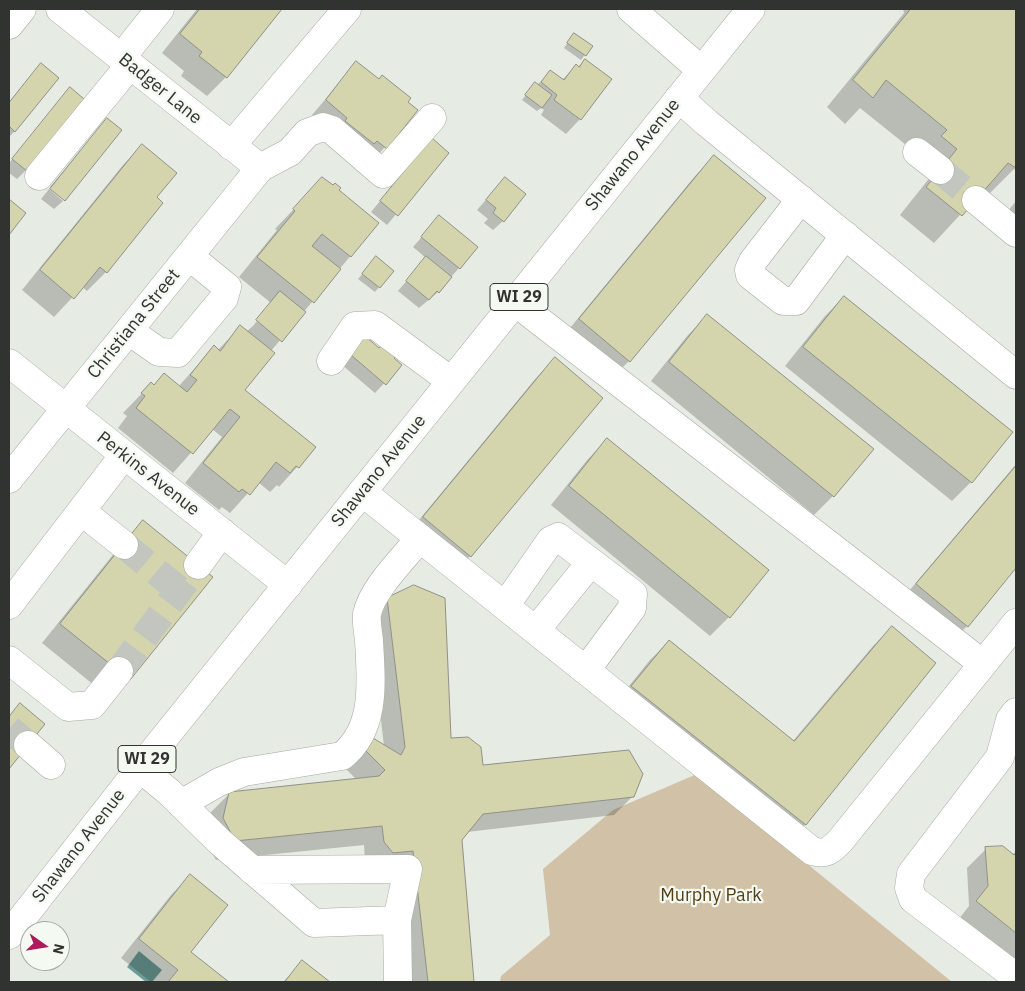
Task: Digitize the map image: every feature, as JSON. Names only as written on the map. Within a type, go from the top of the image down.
[{"type":"main road","points":[[9,25],[22,9]]},
{"type":"main road","points":[[39,176],[126,61],[160,9]]},
{"type":"main road","points":[[231,146],[347,9]]},
{"type":"main road","points":[[631,9],[702,70]]},
{"type":"main road","name":"Shawano Avenue","points":[[9,935],[140,768],[751,9]]},
{"type":"main road","name":"Badger Lane","points":[[70,12],[126,61],[260,168]]},
{"type":"main road","points":[[679,98],[1016,375]]},
{"type":"main road","points":[[260,168],[290,152],[307,133],[323,127],[332,130],[384,174],[432,118]]},
{"type":"main road","points":[[917,152],[940,170]]},
{"type":"main road","name":"Christiana Street","points":[[9,480],[260,168]]},
{"type":"main road","points":[[801,199],[753,261],[749,270],[750,275],[783,301],[796,301],[845,235]]},
{"type":"main road","points":[[976,200],[1016,233]]},
{"type":"main road","points":[[129,331],[159,352],[178,353],[224,298],[226,287],[189,256]]},
{"type":"main road","points":[[515,302],[983,664]]},
{"type":"main road","points":[[331,361],[355,326],[375,325],[452,381]]},
{"type":"main road","name":"Perkins Avenue","points":[[9,363],[288,585]]},
{"type":"main road","points":[[9,605],[124,455]]},
{"type":"main road","points":[[362,492],[812,851],[822,854],[829,852],[840,841],[1016,623]]},
{"type":"main road","points":[[81,511],[124,545]]},
{"type":"main road","points":[[198,565],[222,532]]},
{"type":"main road","points":[[505,606],[551,540],[558,537],[633,594],[632,608],[586,670]]},
{"type":"main road","points":[[181,804],[219,782],[244,772],[342,756],[351,749],[365,725],[370,706],[371,678],[367,614],[373,597],[420,538]]},
{"type":"main road","points":[[536,630],[590,562]]},
{"type":"main road","points":[[9,660],[68,706],[92,705],[119,671]]},
{"type":"main road","points":[[1016,712],[1010,720],[1000,757],[911,874],[909,888],[913,898],[1016,977]]},
{"type":"main road","points":[[28,746],[51,765]]},
{"type":"main road","points":[[140,768],[220,842],[314,923],[397,920]]},
{"type":"main road","points":[[252,870],[408,870],[397,920],[398,982]]},
{"type":"green space","name":"Murphy Park","points":[[697,774],[952,982],[500,982],[501,976],[550,935],[543,869],[613,810]]},
{"type":"water","points":[[139,951],[162,970],[152,982],[146,982],[127,967]]},
{"type":"building","points":[[200,9],[282,9],[227,78],[199,56],[202,52],[180,34]]},
{"type":"building","points":[[911,9],[1016,9],[1016,168],[1008,163],[962,216],[926,187],[957,149],[941,136],[947,130],[886,80],[873,98],[853,80]]},
{"type":"building","points":[[574,33],[593,46],[586,56],[567,43]]},
{"type":"building","points":[[585,59],[612,79],[581,120],[554,100],[557,95],[541,82],[550,70],[564,80],[576,64],[579,67]]},
{"type":"building","points":[[356,61],[379,79],[382,75],[411,98],[408,102],[418,110],[387,149],[377,141],[374,144],[345,121],[347,118],[326,100]]},
{"type":"building","points":[[41,63],[59,78],[15,132],[9,126],[9,103]]},
{"type":"building","points":[[535,82],[552,95],[542,108],[525,95]]},
{"type":"building","points":[[70,87],[84,99],[27,171],[12,159]]},
{"type":"building","points":[[107,118],[122,130],[65,201],[50,189]]},
{"type":"building","points":[[432,138],[449,153],[398,216],[380,201]]},
{"type":"building","points":[[142,144],[177,173],[157,197],[163,203],[107,273],[100,267],[74,299],[40,270]]},
{"type":"building","points":[[714,155],[766,198],[630,362],[579,319]]},
{"type":"building","points":[[322,177],[333,185],[335,183],[341,188],[339,190],[379,223],[351,257],[322,234],[312,246],[341,269],[314,303],[257,257],[295,211],[293,209]]},
{"type":"building","points":[[505,177],[526,194],[504,222],[493,213],[496,208],[486,200]]},
{"type":"building","points":[[9,199],[26,213],[9,235]]},
{"type":"building","points":[[439,215],[478,247],[460,269],[421,237]]},
{"type":"building","points":[[376,256],[394,271],[380,288],[362,274]]},
{"type":"building","points":[[426,256],[452,277],[439,293],[437,291],[429,300],[406,281]]},
{"type":"building","points":[[280,291],[306,312],[282,342],[256,320]]},
{"type":"building","points":[[844,296],[1013,432],[972,483],[803,347]]},
{"type":"building","points":[[707,314],[874,449],[834,497],[669,362]]},
{"type":"building","points":[[240,325],[275,353],[245,390],[316,447],[299,468],[296,466],[290,473],[276,462],[250,495],[242,489],[239,492],[203,463],[240,417],[230,409],[193,454],[136,408],[145,396],[141,393],[151,382],[154,385],[164,373],[187,392],[197,380],[190,375],[214,345],[220,351]]},
{"type":"building","points":[[359,331],[379,348],[383,343],[397,355],[394,358],[402,365],[386,385],[344,349]]},
{"type":"building","points":[[555,357],[603,398],[471,557],[423,517]]},
{"type":"building","points":[[607,438],[769,570],[730,618],[569,486]]},
{"type":"building","points":[[1016,466],[1016,568],[968,627],[916,584]]},
{"type":"building","points":[[143,520],[213,577],[130,680],[60,624]]},
{"type":"building","points":[[414,585],[445,598],[451,738],[468,737],[481,747],[483,765],[629,750],[643,774],[634,797],[483,814],[462,840],[474,982],[428,982],[413,851],[393,853],[384,842],[382,826],[235,841],[223,818],[229,792],[379,776],[385,770],[359,744],[368,735],[401,755],[405,747],[387,598]]},
{"type":"building","points":[[892,626],[936,663],[806,825],[631,686],[669,640],[794,741]]},
{"type":"building","points":[[20,703],[45,724],[9,769],[9,717]]},
{"type":"building","points":[[1003,846],[1014,855],[1016,853],[1016,933],[976,901],[988,886],[985,847]]},
{"type":"building","points":[[190,874],[228,905],[191,952],[229,982],[168,982],[178,970],[139,939]]},
{"type":"building","points":[[302,960],[330,982],[285,982]]},
{"type":"tunnel","points":[[940,170],[976,200]]},
{"type":"tunnel","points":[[124,545],[179,590]]},
{"type":"tunnel","points":[[119,671],[198,565]]},
{"type":"tunnel","points":[[9,729],[28,745]]}]
